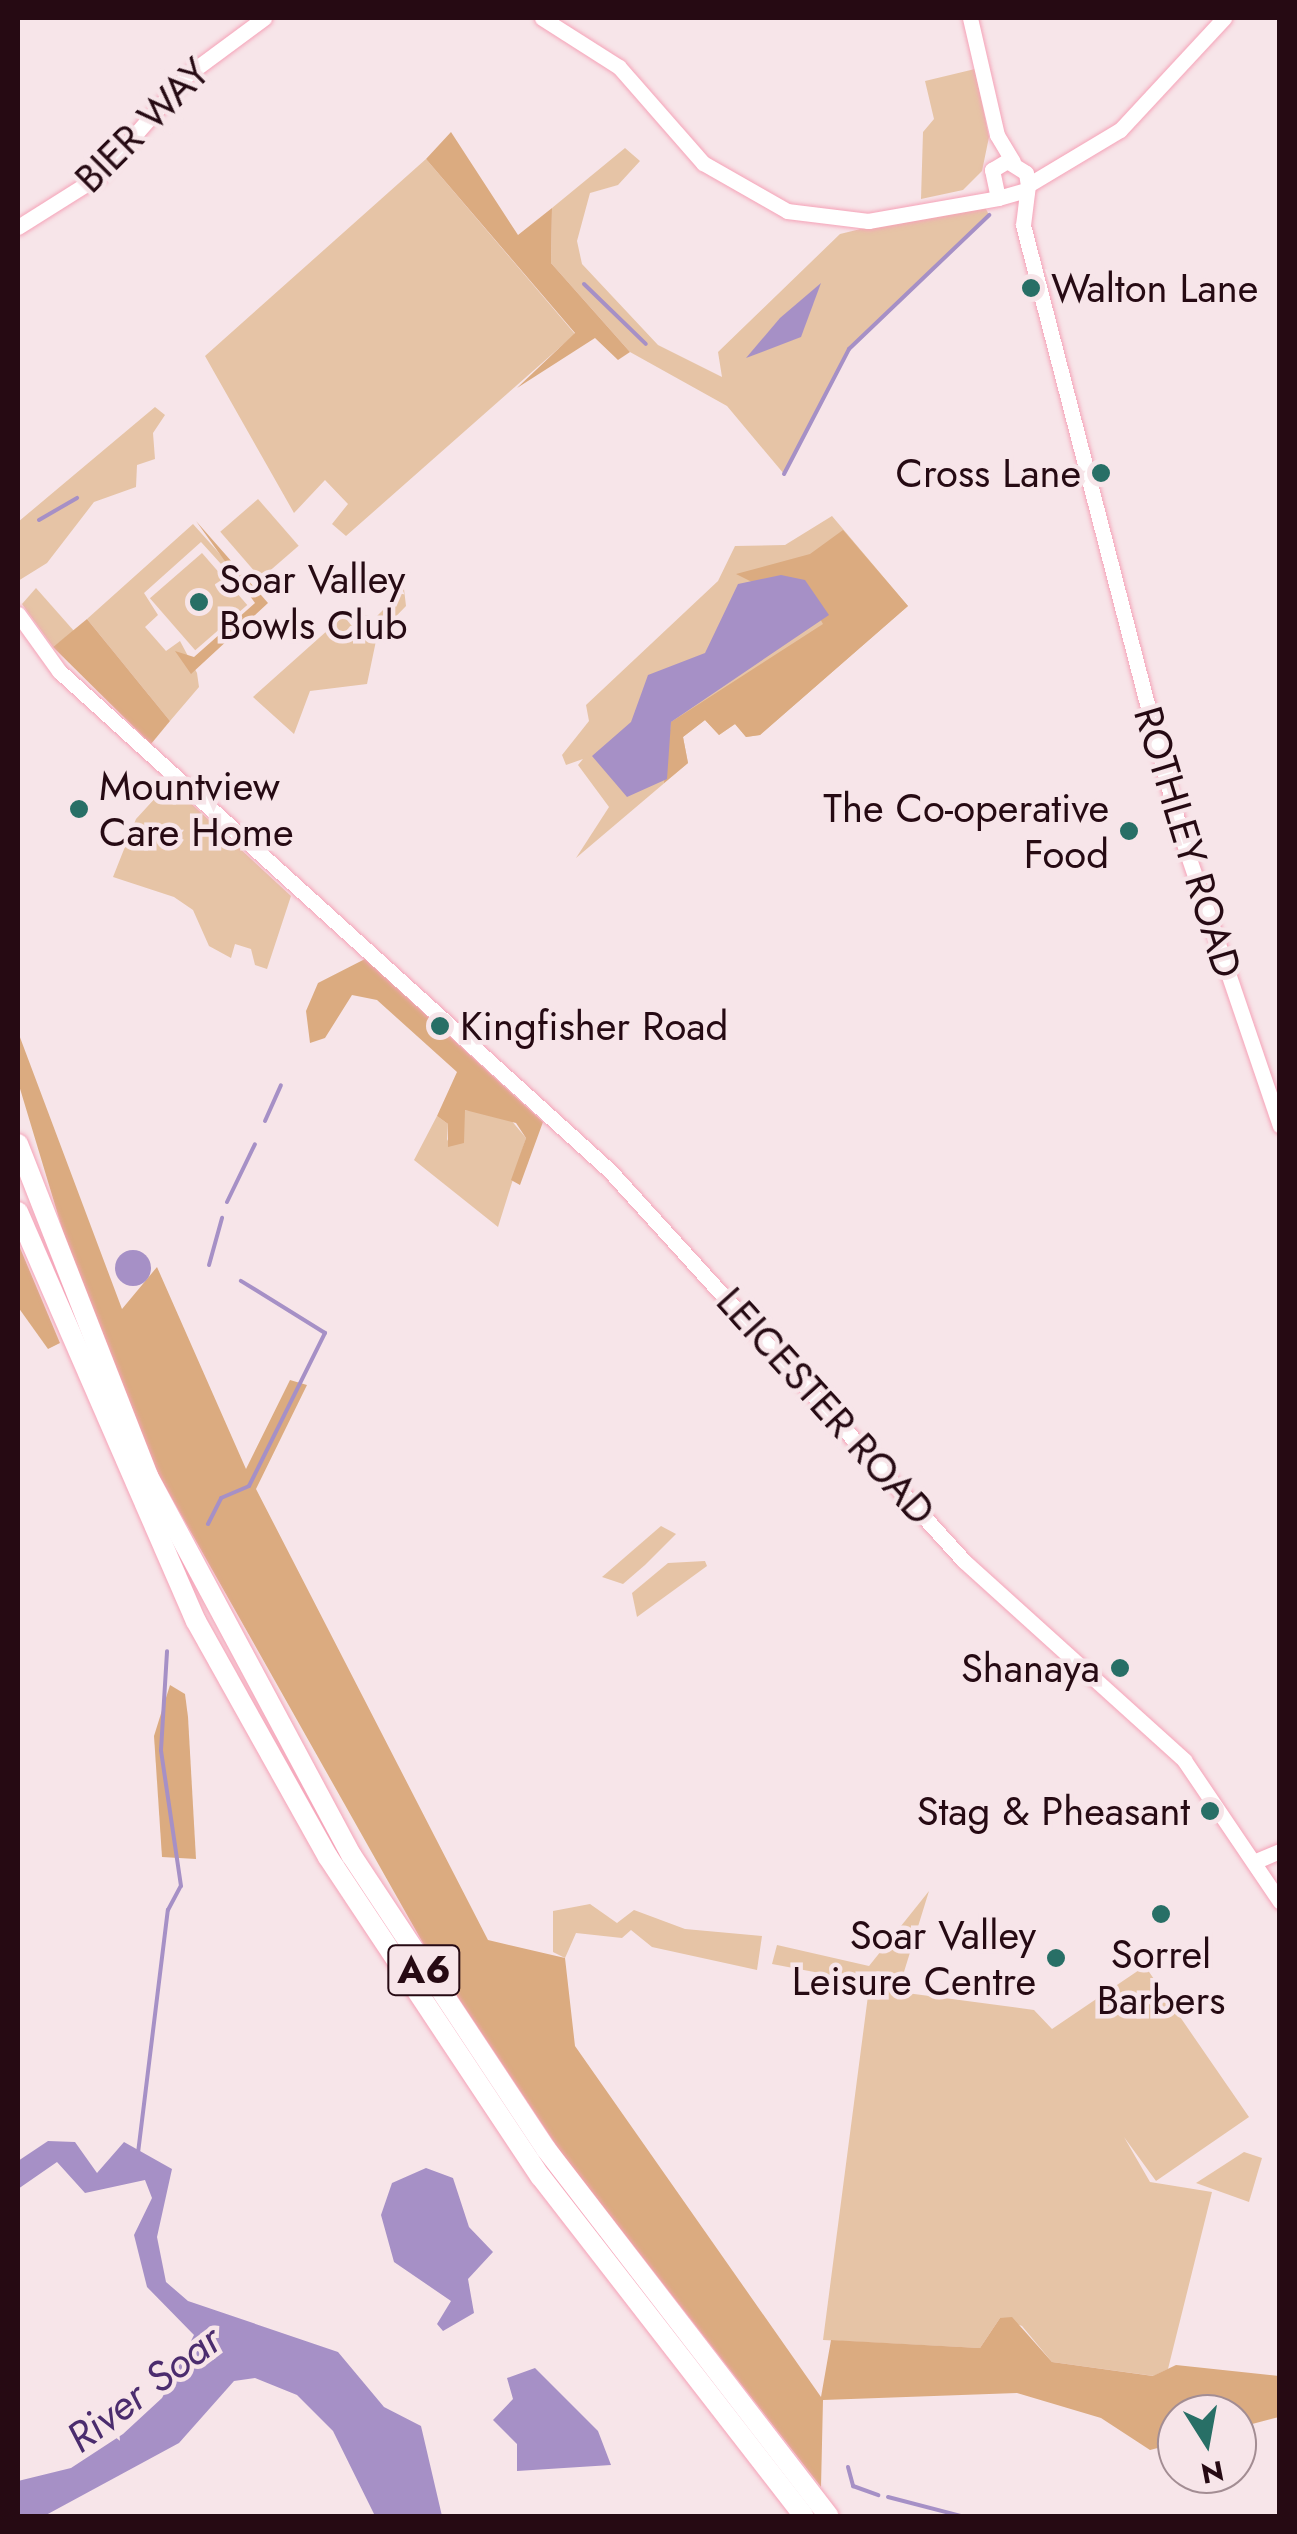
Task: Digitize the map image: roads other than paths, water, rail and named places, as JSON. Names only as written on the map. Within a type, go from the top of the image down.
[{"type":"highway","points":[[18,1135],[27,1171]]},
{"type":"highway","name":"A6","points":[[18,1144],[80,1311],[94,1374],[196,1621],[338,1873],[541,2177],[804,2516]]},
{"type":"highway","name":"A6","points":[[18,1212],[56,1312],[94,1374],[214,1609],[372,1888],[546,2149],[829,2516]]},
{"type":"street","name":"BIER WAY","points":[[18,227],[100,176],[187,76],[264,18]]},
{"type":"street","points":[[542,18],[620,68],[703,163],[750,195],[844,222],[958,200],[1001,199],[1027,187],[1122,128],[1224,18]]},
{"type":"street","points":[[970,18],[997,136],[991,173],[1001,199],[1023,225]]},
{"type":"street","points":[[997,136],[1027,187],[1023,225]]},
{"type":"street","points":[[958,200],[991,173],[1016,163],[1074,160]]},
{"type":"street","name":"ROTHLEY ROAD","points":[[1023,225],[1106,556],[1200,901],[1280,1126]]},
{"type":"street","name":"LEICESTER ROAD","points":[[18,614],[60,671],[350,928],[622,1183],[978,1574],[1184,1760],[1280,1902]]},
{"type":"street","points":[[1256,1862],[1280,1851]]},
{"type":"waterway","points":[[784,474],[849,349],[989,215]]},
{"type":"waterway","points":[[584,284],[646,344]]},
{"type":"waterway","points":[[39,520],[77,498]]},
{"type":"waterway","points":[[265,1121],[281,1085]]},
{"type":"waterway","points":[[227,1202],[255,1144]]},
{"type":"waterway","points":[[209,1265],[222,1218]]},
{"type":"waterway","points":[[208,1524],[221,1498],[249,1486],[325,1333],[241,1281]]},
{"type":"waterway","points":[[138,2153],[168,1910],[181,1886],[161,1750],[167,1651]]},
{"type":"waterway","points":[[848,2467],[853,2486],[878,2495]]},
{"type":"waterway","points":[[888,2497],[961,2516]]},
{"type":"place","name":"Walton Lane","points":[[1031,288]]},
{"type":"place","name":"Cross Lane","points":[[1101,473]]},
{"type":"place","name":"Soar Valley Bowls Club","points":[[199,602]]},
{"type":"place","name":"Mountview Care Home","points":[[79,809]]},
{"type":"place","name":"The Co-operative Food","points":[[1129,831]]},
{"type":"place","name":"Kingfisher Road","points":[[440,1026]]},
{"type":"place","name":"Shanaya","points":[[1120,1668]]},
{"type":"place","name":"Stag & Pheasant","points":[[1210,1811]]},
{"type":"place","name":"Sorrel Barbers","points":[[1161,1914]]},
{"type":"place","name":"Soar Valley Leisure Centre","points":[[1056,1958]]},
{"type":"water label","name":"River Soar","points":[[144,2389]]}]
